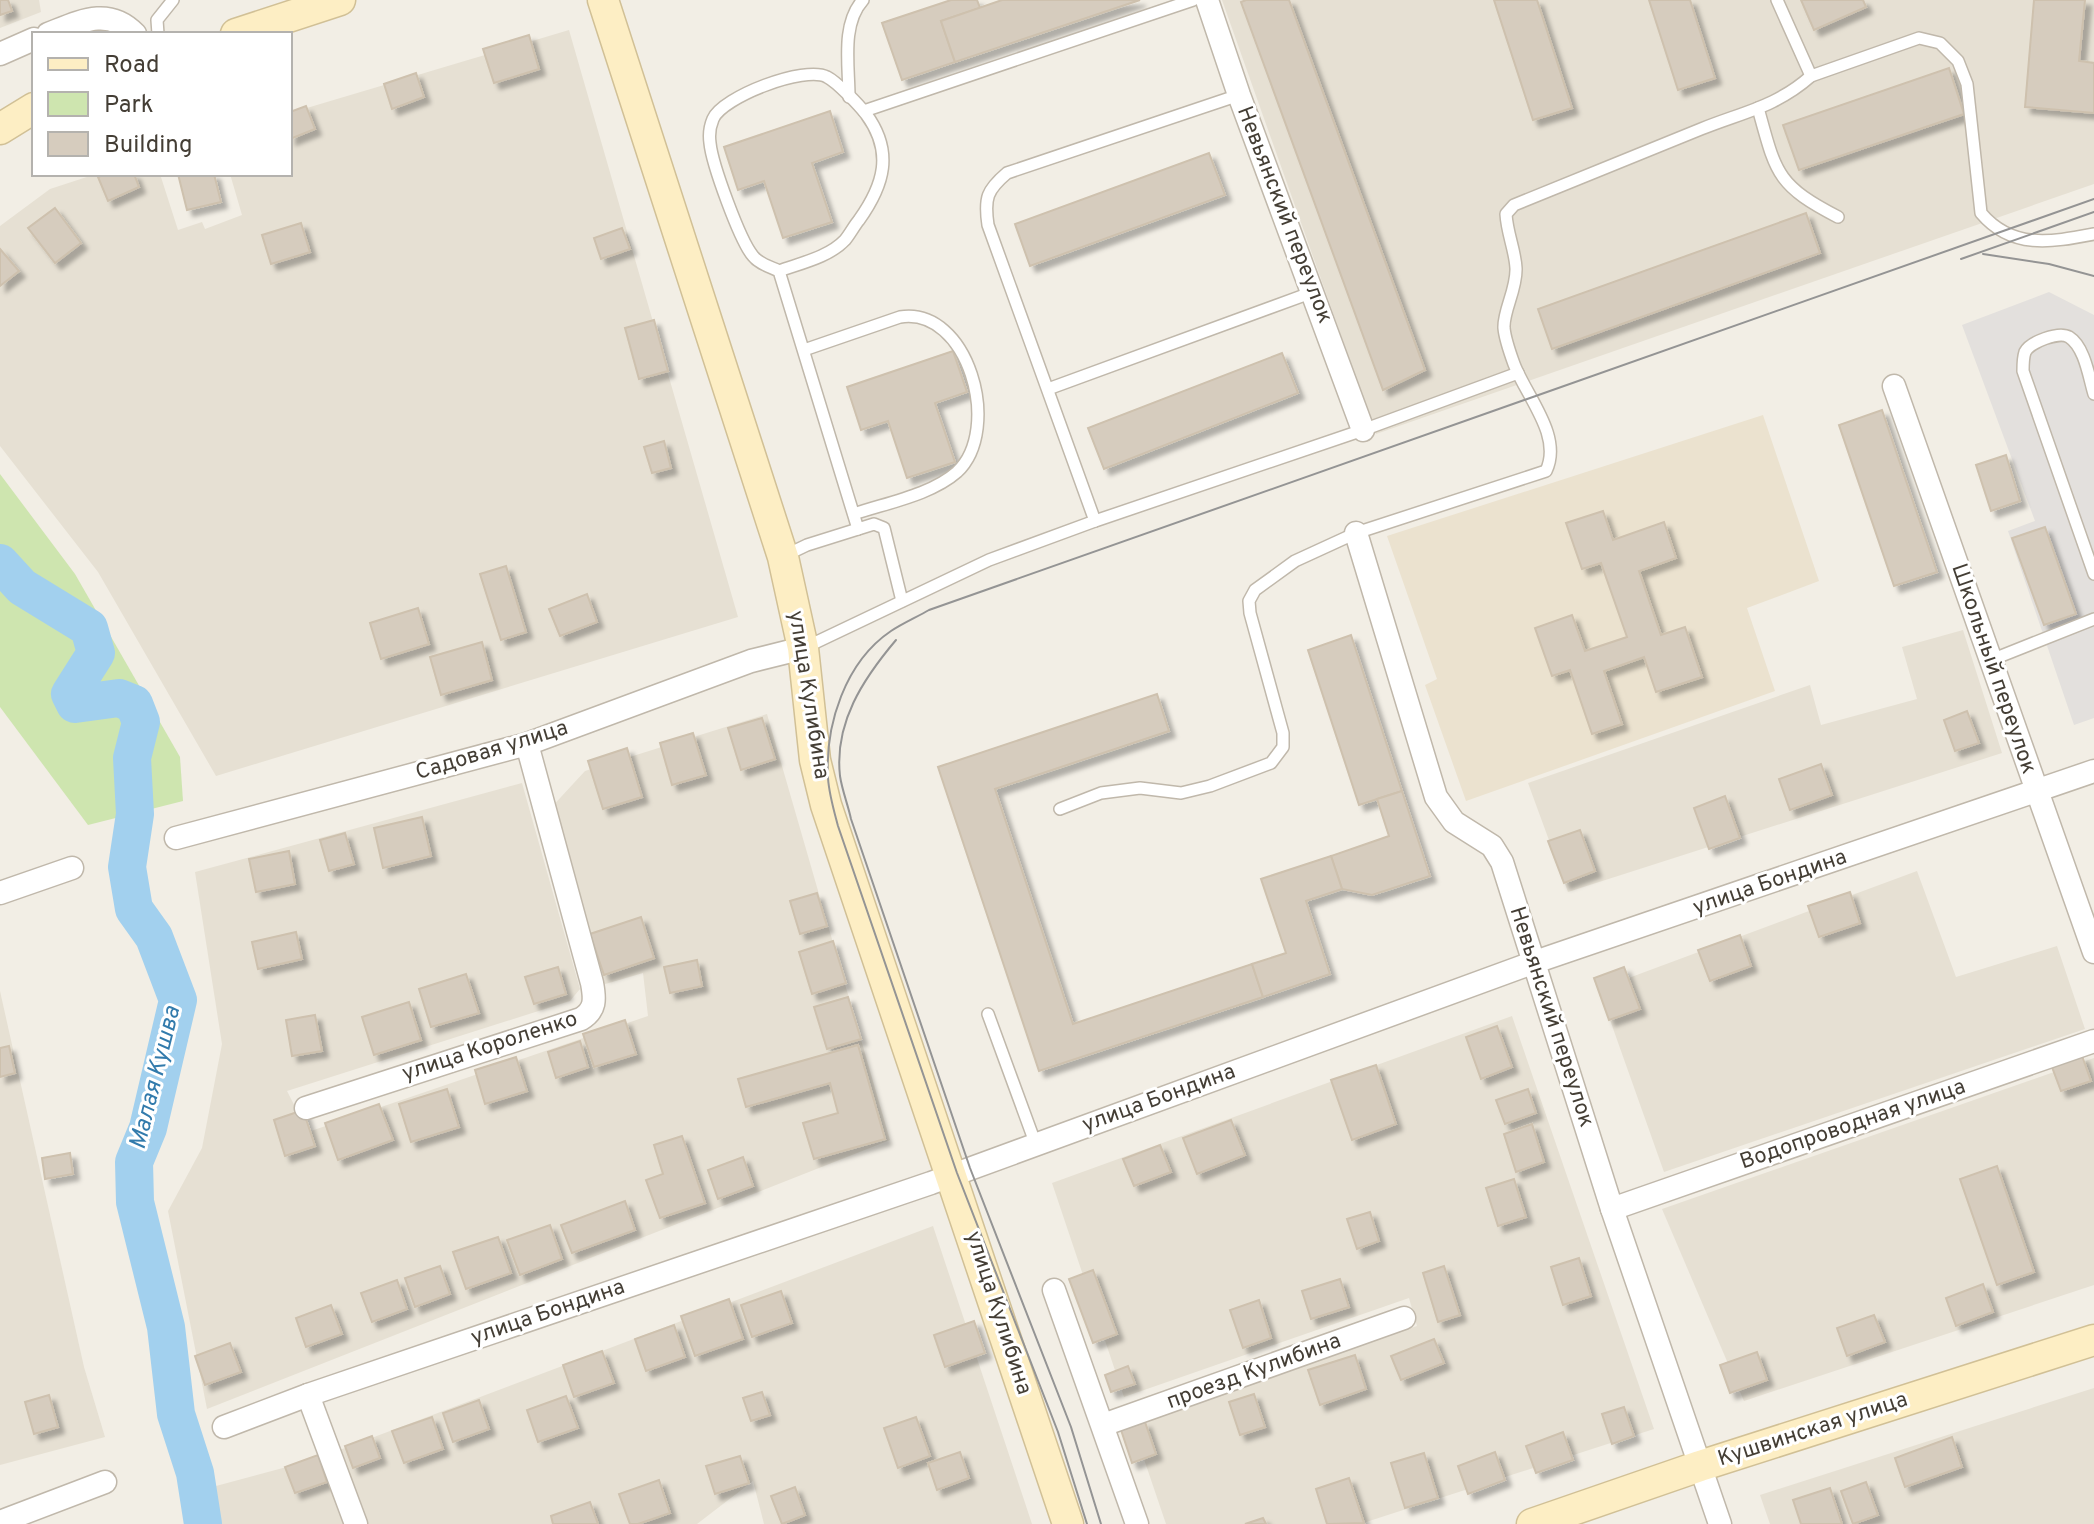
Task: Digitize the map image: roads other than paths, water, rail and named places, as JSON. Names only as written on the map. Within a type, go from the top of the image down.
[{"type":"main road","points":[[242,32],[340,0]]},
{"type":"main road","name":"улица Кулибина","points":[[603,0],[783,557],[803,648],[815,760],[826,805],[1068,1524]]},
{"type":"main road","points":[[0,129],[32,109]]},
{"type":"main road","name":"Кушвинская улица","points":[[1532,1524],[1700,1466],[2094,1340]]},
{"type":"street","name":"Невьянский переулок","points":[[1207,0],[1363,430]]},
{"type":"street","points":[[54,32],[97,17],[121,22],[133,32]]},
{"type":"street","points":[[0,54],[32,40]]},
{"type":"street","name":"Школьный переулок","points":[[1894,386],[2094,952]]},
{"type":"street","name":"Невьянский переулок","points":[[1356,533],[1436,797],[1454,822],[1492,846],[1498,854],[1612,1209],[1720,1524]]},
{"type":"street","name":"Садовая улица","points":[[176,838],[527,744],[751,661],[803,648]]},
{"type":"street","name":"улица Короленко","points":[[306,1108],[589,1014],[595,1004],[592,983],[527,744]]},
{"type":"street","name":"улица Бондина","points":[[224,1427],[308,1395],[952,1175],[1535,962],[2094,771]]},
{"type":"street","points":[[0,893],[72,868]]},
{"type":"street","name":"Водопроводная улица","points":[[1612,1209],[2094,1041]]},
{"type":"street","points":[[1054,1290],[1137,1524]]},
{"type":"street","name":"проезд Кулибина","points":[[1103,1425],[1404,1318]]},
{"type":"street","points":[[308,1395],[356,1524]]},
{"type":"street","points":[[0,1522],[105,1482]]},
{"type":"lane","points":[[158,32],[157,20],[173,0]]},
{"type":"lane","points":[[849,97],[848,46],[853,11],[863,0]]},
{"type":"lane","points":[[864,111],[1193,0]]},
{"type":"lane","points":[[1777,0],[1811,76]]},
{"type":"lane","points":[[1060,809],[1101,793],[1140,788],[1181,793],[1210,786],[1271,763],[1283,747],[1283,733],[1250,613],[1249,601],[1255,590],[1295,561],[1356,533],[1546,471],[1552,457],[1550,444],[1537,408],[1518,373],[1503,326],[1513,294],[1516,269],[1506,214],[1514,205],[1758,108],[1790,94],[1811,76],[1919,38],[1940,43],[1958,61],[1967,84],[1981,213],[2003,231],[2046,243],[2094,234]]},
{"type":"lane","points":[[779,271],[815,259],[844,241],[871,204],[880,184],[882,141],[864,111],[826,76],[807,74],[789,77],[730,101],[719,108],[712,122],[710,141],[713,158],[745,243],[754,258],[779,271],[858,529]]},
{"type":"lane","points":[[1095,521],[988,225],[987,199],[992,186],[1007,173],[1239,95]]},
{"type":"lane","points":[[1758,108],[1773,161],[1786,185],[1809,202],[1838,217]]},
{"type":"lane","points":[[1048,389],[1313,292]]},
{"type":"lane","points":[[804,350],[916,314],[934,322],[959,346],[978,392],[978,425],[971,455],[956,473],[929,488],[854,514]]},
{"type":"lane","points":[[2094,394],[2078,346],[2069,337],[2061,334],[2030,345],[2023,355],[2023,371],[2094,574]]},
{"type":"lane","points":[[803,648],[989,560],[1518,373]]},
{"type":"lane","points":[[783,557],[807,545],[874,524],[884,528],[902,601]]},
{"type":"lane","points":[[1991,660],[2094,619]]},
{"type":"lane","points":[[988,1014],[1036,1145]]},
{"type":"waterway","name":"Малая Кушва","points":[[0,563],[22,587],[89,628],[96,653],[70,694],[75,704],[119,698],[134,704],[141,722],[132,758],[135,814],[127,867],[134,909],[154,937],[178,1000],[148,1128],[134,1162],[135,1202],[166,1327],[176,1414],[195,1473],[203,1524]]},
{"type":"tram line","points":[[1087,1524],[1058,1432],[957,1173],[838,826],[828,778],[830,737],[841,696],[861,660],[891,631],[929,610],[2094,199]]},
{"type":"tram line","points":[[1961,259],[2094,212]]},
{"type":"tram line","points":[[1983,254],[2049,264],[2094,276]]},
{"type":"tram line","points":[[896,640],[872,670],[846,720],[839,757],[842,787],[970,1168],[1071,1427],[1101,1524]]}]
